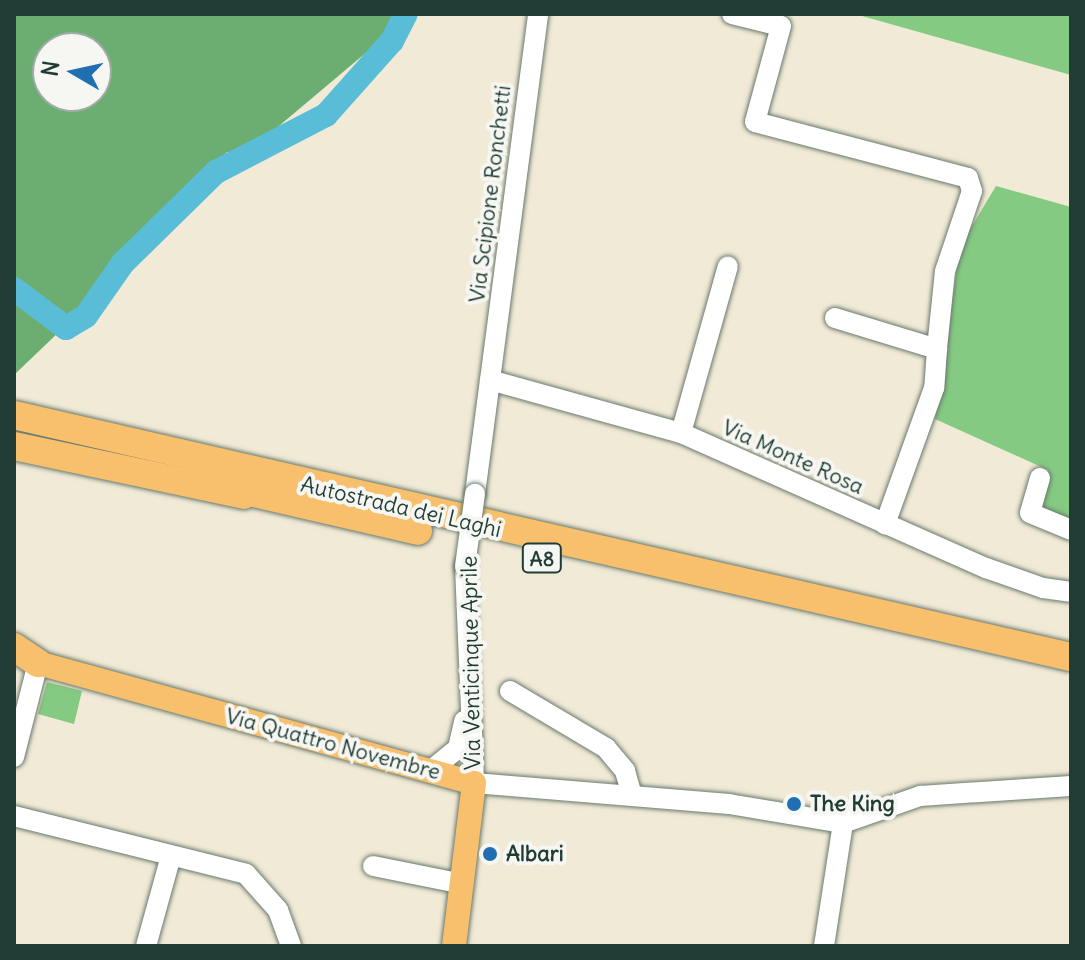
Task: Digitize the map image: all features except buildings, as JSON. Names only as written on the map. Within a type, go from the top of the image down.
[{"type":"highway","name":"Autostrada dei Laghi","points":[[15,420],[297,504],[1071,675]]},
{"type":"highway","name":"Autostrada dei Laghi","points":[[15,420],[1071,657]]},
{"type":"highway","points":[[14,446],[297,504]]},
{"type":"highway","points":[[14,647],[26,661]]},
{"type":"main road","name":"Via Quattro Novembre","points":[[26,661],[474,783]]},
{"type":"main road","name":"Via Venticinque Aprile","points":[[454,946],[474,783]]},
{"type":"street","name":"Via Scipione Ronchetti","points":[[490,380],[538,14]]},
{"type":"street","points":[[732,14],[781,26],[755,122],[968,178],[972,191],[945,271],[934,388],[885,524]]},
{"type":"street","points":[[681,433],[728,266]]},
{"type":"street","points":[[835,318],[937,349]]},
{"type":"street","name":"Via Monte Rosa","points":[[490,380],[681,433],[1023,582],[1071,592]]},
{"type":"street","name":"Via Venticinque Aprile","points":[[474,783],[465,566],[490,380]]},
{"type":"street","points":[[1040,478],[1030,513],[1071,530]]},
{"type":"street","points":[[14,757],[26,661]]},
{"type":"street","points":[[430,771],[458,748],[469,682]]},
{"type":"street","points":[[510,691],[606,748],[625,771],[632,796]]},
{"type":"street","name":"Via Quattro Novembre","points":[[474,783],[729,804],[843,823],[920,796],[1071,786]]},
{"type":"street","points":[[14,816],[255,880],[278,910],[291,946]]},
{"type":"street","points":[[824,946],[843,823]]},
{"type":"street","points":[[146,946],[171,856]]},
{"type":"street","points":[[373,866],[463,884]]},
{"type":"green space","points":[[14,14],[403,14],[368,51],[242,157],[227,152],[85,307],[14,375]]},
{"type":"green space","points":[[855,14],[1071,14],[1071,75]]},
{"type":"green space","points":[[996,186],[1071,207],[1071,521],[1040,507],[1048,470],[935,419],[960,246]]},
{"type":"green space","points":[[47,682],[82,691],[74,724],[38,714]]},
{"type":"waterway","points":[[14,289],[66,328],[86,316],[123,263],[216,172],[326,115],[392,41],[406,14]]},
{"type":"place","name":"The King","points":[[794,804]]},
{"type":"place","name":"Albari","points":[[490,854]]}]
